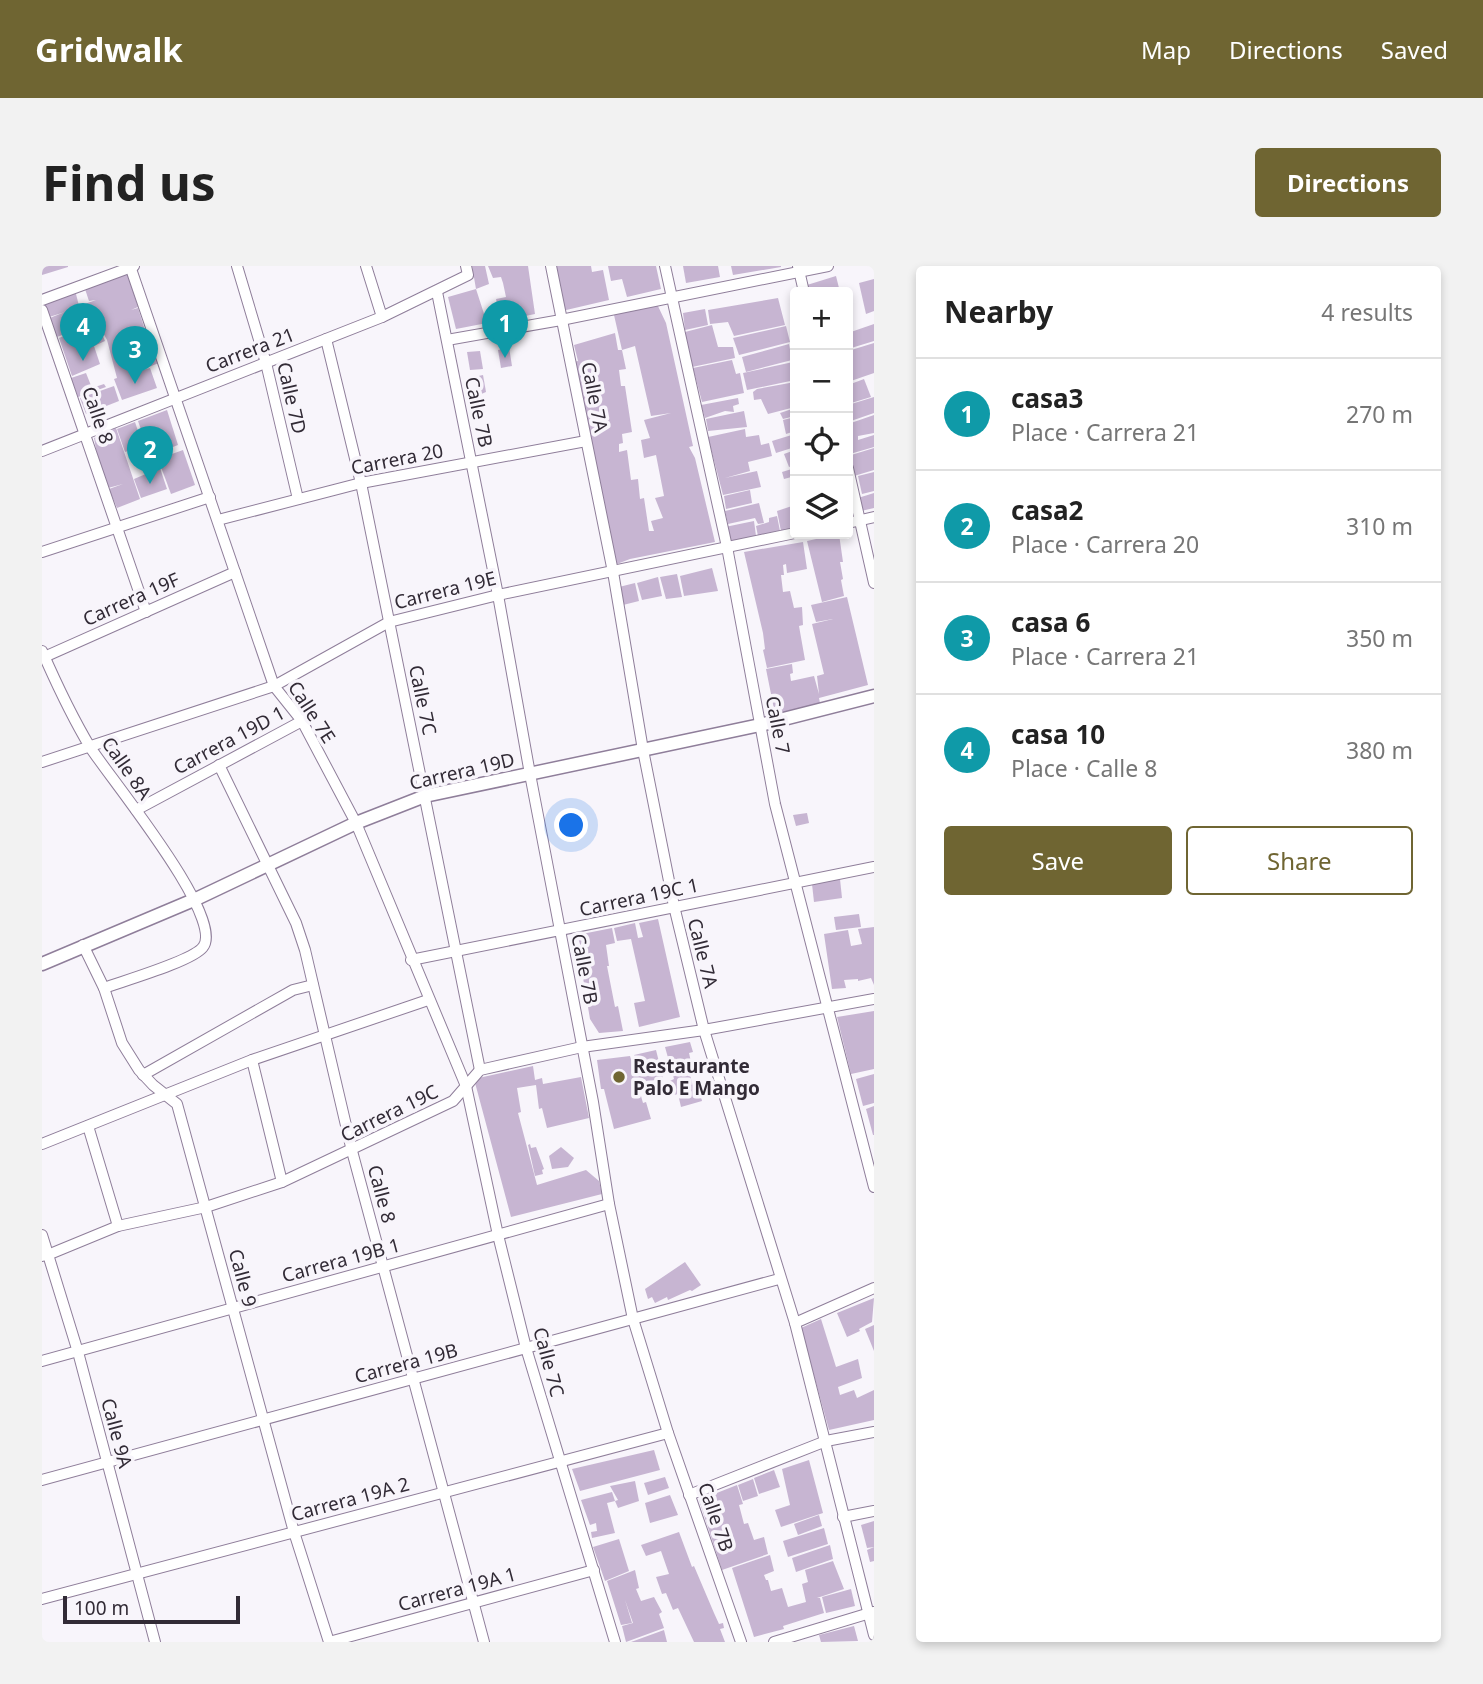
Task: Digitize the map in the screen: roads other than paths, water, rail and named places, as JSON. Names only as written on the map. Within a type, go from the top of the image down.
[{"type":"street","points":[[42,300],[132,266]]},
{"type":"street","name":"Calle 7E","points":[[132,266],[274,687],[302,721],[356,823],[411,960],[466,1086]]},
{"type":"street","name":"Calle 7D","points":[[237,266],[266,363],[298,499]]},
{"type":"street","points":[[366,266],[382,317]]},
{"type":"street","name":"Calle 7A","points":[[551,266],[613,572],[643,750],[674,906],[704,1030],[762,1215],[779,1279],[795,1323],[843,1517],[871,1613],[874,1635]]},
{"type":"street","name":"Calle 7","points":[[665,266],[727,547],[775,804],[874,1187]]},
{"type":"street","points":[[447,340],[561,320],[828,266]]},
{"type":"street","name":"Carrera 21","points":[[42,451],[382,317],[437,292],[467,271]]},
{"type":"street","name":"Calle 7B","points":[[437,292],[498,595],[633,1319],[668,1433],[741,1642]]},
{"type":"street","name":"Calle 8","points":[[42,310],[146,612]]},
{"type":"street","name":"Calle 7C","points":[[326,339],[360,483],[480,1070]]},
{"type":"street","name":"Carrera 20","points":[[218,520],[360,483],[586,440]]},
{"type":"street","points":[[850,476],[874,583]]},
{"type":"street","points":[[42,552],[210,497]]},
{"type":"street","points":[[853,522],[874,517]]},
{"type":"street","name":"Carrera 19E","points":[[42,762],[274,687],[389,622],[498,595],[790,534]]},
{"type":"street","name":"Carrera 19F","points":[[43,655],[235,572]]},
{"type":"street","name":"Calle 8A","points":[[43,655],[90,747],[196,899],[208,936],[204,947],[190,956],[104,988]]},
{"type":"street","name":"Carrera 19D","points":[[42,964],[196,899],[356,823],[425,796],[761,725],[874,695]]},
{"type":"street","name":"Carrera 19D 1","points":[[136,810],[302,721]]},
{"type":"street","name":"Calle 8","points":[[219,765],[296,923],[326,1034],[352,1151],[484,1642]]},
{"type":"street","name":"Carrera 19C 1","points":[[411,960],[874,867]]},
{"type":"street","name":"Calle 9","points":[[83,945],[104,988],[122,1043],[144,1075],[177,1104],[294,1532],[329,1642]]},
{"type":"street","points":[[144,1075],[293,990],[313,985]]},
{"type":"street","points":[[480,1070],[582,1047],[704,1030],[874,999]]},
{"type":"street","points":[[42,1144],[252,1060],[428,1000]]},
{"type":"street","points":[[252,1060],[282,1182]]},
{"type":"street","name":"Carrera 19C","points":[[46,1255],[118,1226],[206,1207],[282,1182],[453,1101],[480,1070]]},
{"type":"street","name":"Calle 7C","points":[[466,1086],[526,1348],[615,1642]]},
{"type":"street","points":[[88,1126],[118,1226]]},
{"type":"street","name":"Carrera 19B 1","points":[[42,1361],[610,1204]]},
{"type":"street","name":"Calle 9A","points":[[42,1235],[78,1352],[155,1642]]},
{"type":"street","name":"Carrera 19B","points":[[42,1480],[779,1279]]},
{"type":"street","points":[[795,1323],[874,1288]]},
{"type":"street","points":[[690,1495],[826,1441],[874,1432]]},
{"type":"street","name":"Carrera 19A 2","points":[[42,1599],[137,1576],[668,1433]]},
{"type":"street","points":[[843,1517],[874,1511]]},
{"type":"street","name":"Carrera 19A 1","points":[[329,1642],[594,1570]]},
{"type":"street","points":[[774,1642],[871,1613]]},
{"type":"place","name":"casa3","points":[[505,358]]},
{"type":"place","name":"casa 10","points":[[83,361]]},
{"type":"place","name":"casa 6","points":[[135,384]]},
{"type":"place","name":"casa2","points":[[150,484]]},
{"type":"place","name":"Restaurante Palo E Mango","points":[[619,1077]]}]
